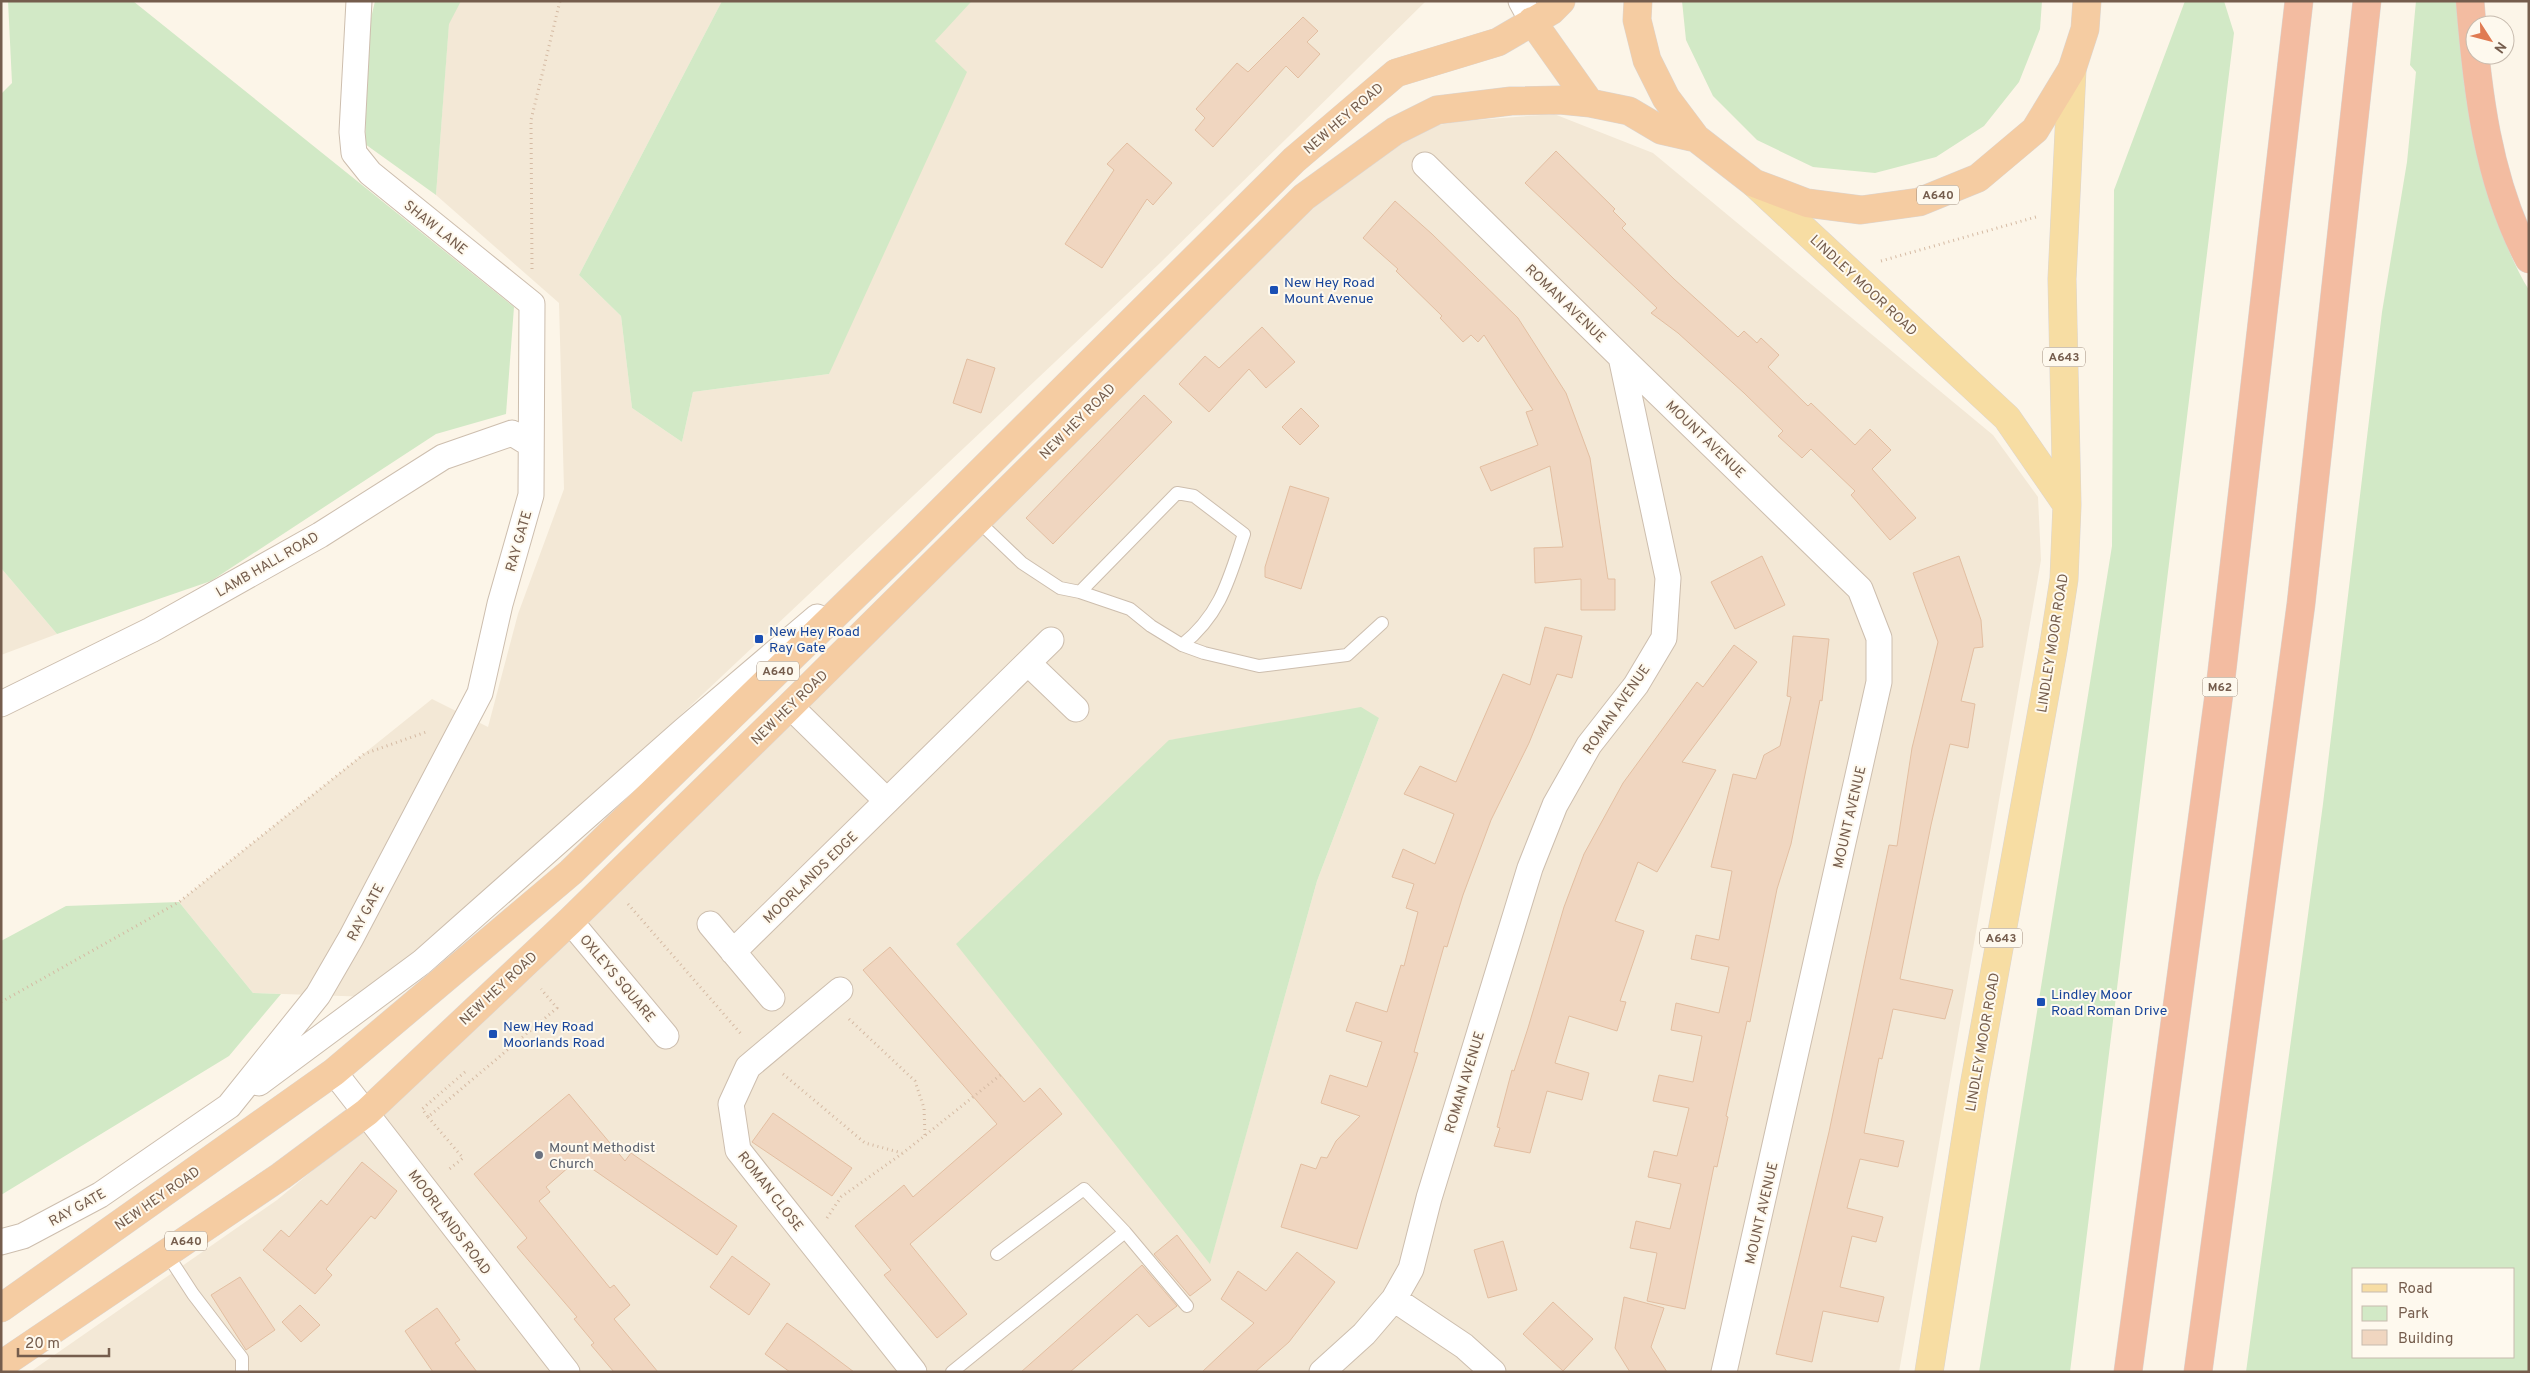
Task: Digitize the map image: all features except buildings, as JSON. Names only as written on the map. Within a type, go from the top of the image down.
[{"type":"highway","name":"NEW HEY ROAD","points":[[1,1308],[334,1072],[571,872],[910,542],[1294,160],[1396,74],[1498,42],[1527,11],[1551,10],[1561,1]]},
{"type":"highway","name":"A640","points":[[1638,1],[1637,20],[1647,60],[1666,98],[1696,138],[1754,183],[1807,203],[1861,210],[1920,202],[1978,178],[2035,130],[2072,69],[2085,29],[2087,1]]},
{"type":"highway","name":"M62","points":[[2128,1372],[2221,679],[2299,1]]},
{"type":"highway","points":[[2198,1372],[2301,604],[2367,1]]},
{"type":"highway","points":[[2470,1],[2476,69],[2490,151],[2518,237],[2529,258]]},
{"type":"highway","points":[[1527,11],[1590,103]]},
{"type":"highway","name":"NEW HEY ROAD","points":[[1,1365],[281,1176],[367,1112],[570,921],[1304,197],[1395,131],[1437,110],[1511,101],[1560,100],[1590,103],[1629,112],[1661,130],[1696,138]]},
{"type":"main road","name":"A640","points":[[2085,29],[2100,1]]},
{"type":"main road","name":"LINDLEY MOOR ROAD","points":[[1929,1372],[1974,1086],[2053,650],[2064,579],[2067,505],[2062,279],[2072,69]]},
{"type":"main road","name":"LINDLEY MOOR ROAD","points":[[1754,183],[2007,418],[2067,505]]},
{"type":"street","name":"SHAW LANE","points":[[359,1],[352,132],[354,153],[370,173],[532,304]]},
{"type":"street","name":"ROMAN AVENUE","points":[[1322,1372],[1364,1334],[1394,1299],[1411,1269],[1429,1198],[1530,868],[1555,805],[1589,745],[1636,685],[1664,638],[1668,578],[1621,356],[1425,165]]},
{"type":"street","points":[[530,444],[532,304]]},
{"type":"street","name":"MOUNT AVENUE","points":[[1621,356],[1860,589],[1879,638],[1879,682],[1724,1372]]},
{"type":"street","name":"LAMB HALL ROAD","points":[[1,704],[151,630],[320,534],[443,457],[512,433],[530,444]]},
{"type":"street","name":"RAY GATE","points":[[1,1242],[24,1236],[100,1195],[228,1106],[318,995],[351,938],[480,693],[500,604],[531,495],[530,444]]},
{"type":"street","name":"NEW HEY ROAD","points":[[228,1106],[422,962],[684,730],[811,622],[910,542]]},
{"type":"street","name":"MOORLANDS EDGE","points":[[733,952],[1051,640]]},
{"type":"street","points":[[1028,663],[1076,710]]},
{"type":"street","points":[[790,706],[887,801]]},
{"type":"street","name":"OXLEYS SQUARE","points":[[570,921],[666,1036]]},
{"type":"street","points":[[710,924],[772,998]]},
{"type":"street","name":"ROMAN CLOSE","points":[[835,994],[748,1067],[731,1104],[738,1150],[914,1372]]},
{"type":"street","name":"MOORLANDS ROAD","points":[[334,1072],[367,1112],[442,1214],[567,1372]]},
{"type":"street","points":[[1394,1299],[1464,1346],[1492,1372]]},
{"type":"lane","points":[[1080,592],[1177,494],[1194,496],[1244,534],[1223,595],[1200,630],[1182,645]]},
{"type":"lane","points":[[977,520],[1022,563],[1060,588],[1080,592],[1130,609],[1151,626],[1182,645],[1204,653],[1259,666],[1347,655],[1382,623]]},
{"type":"lane","points":[[997,1254],[1084,1189],[1125,1232],[1186,1306]]},
{"type":"lane","points":[[952,1372],[1125,1232]]},
{"type":"lane","points":[[167,1254],[193,1294],[242,1358],[242,1372]]},
{"type":"path","points":[[532,304],[531,120],[560,1]]},
{"type":"path","points":[[1848,270],[2066,209]]},
{"type":"path","points":[[1,1002],[179,902],[364,754],[467,718]]},
{"type":"path","points":[[609,882],[761,1056],[865,1143],[903,1153]]},
{"type":"path","points":[[835,994],[915,1081],[924,1108],[925,1135]]},
{"type":"path","points":[[428,1117],[557,1008]]},
{"type":"path","points":[[463,1158],[422,1109],[465,1072]]},
{"type":"path","points":[[822,1226],[842,1197],[903,1153],[1003,1074]]},
{"type":"shaded area","points":[[460,1],[722,1],[579,275],[621,316],[632,408],[682,442],[693,392],[829,374],[934,41],[972,1],[1426,1],[1160,263],[685,711],[371,997],[253,993],[179,902],[432,699],[488,727],[518,614],[564,489],[559,303],[436,195],[449,22]]},
{"type":"shaded area","points":[[1554,114],[1653,153],[1993,435],[2038,497],[2041,560],[1899,1372],[30,1372],[277,1200],[382,1113],[538,971],[1307,206],[1391,144],[1432,126],[1462,121]],"holes":[[[1379,718],[1317,881],[1210,1263],[1169,740]]]},
{"type":"shaded area","points":[[1,568],[57,634],[1,655]]},
{"type":"green space","points":[[8,1],[133,1],[514,307],[506,414],[436,434],[211,581],[57,634],[1,568],[1,94],[12,83]]},
{"type":"green space","points":[[375,1],[461,1],[449,24],[436,195],[365,144],[369,27]]},
{"type":"green space","points":[[722,1],[972,1],[935,41],[967,72],[829,374],[693,392],[682,442],[632,408],[621,316],[579,275]]},
{"type":"green space","points":[[1682,1],[2042,1],[2040,29],[2019,82],[1984,126],[1936,157],[1875,173],[1813,167],[1757,140],[1713,96],[1686,40]]},
{"type":"green space","points":[[2185,1],[2224,1],[2234,33],[2070,1372],[1979,1372],[2112,546],[2114,190]]},
{"type":"green space","points":[[2416,1],[2458,1],[2465,89],[2475,144],[2490,200],[2500,228],[2513,260],[2529,290],[2529,1372],[2246,1372],[2323,804],[2382,312],[2407,162],[2416,72],[2410,65]]},
{"type":"green space","points":[[1361,707],[1379,718],[1317,881],[1210,1264],[956,944],[1169,740]]},
{"type":"green space","points":[[179,902],[253,993],[281,994],[229,1056],[1,1195],[1,941],[66,906]]},
{"type":"place","name":"New Hey Road Mount Avenue","points":[[1274,290]]},
{"type":"place","name":"New Hey Road Ray Gate","points":[[759,639]]},
{"type":"place","name":"Lindley Moor Road Roman Drive","points":[[2041,1002]]},
{"type":"place","name":"New Hey Road Moorlands Road","points":[[493,1034]]},
{"type":"place","name":"Mount Methodist Church","points":[[539,1155]]}]
